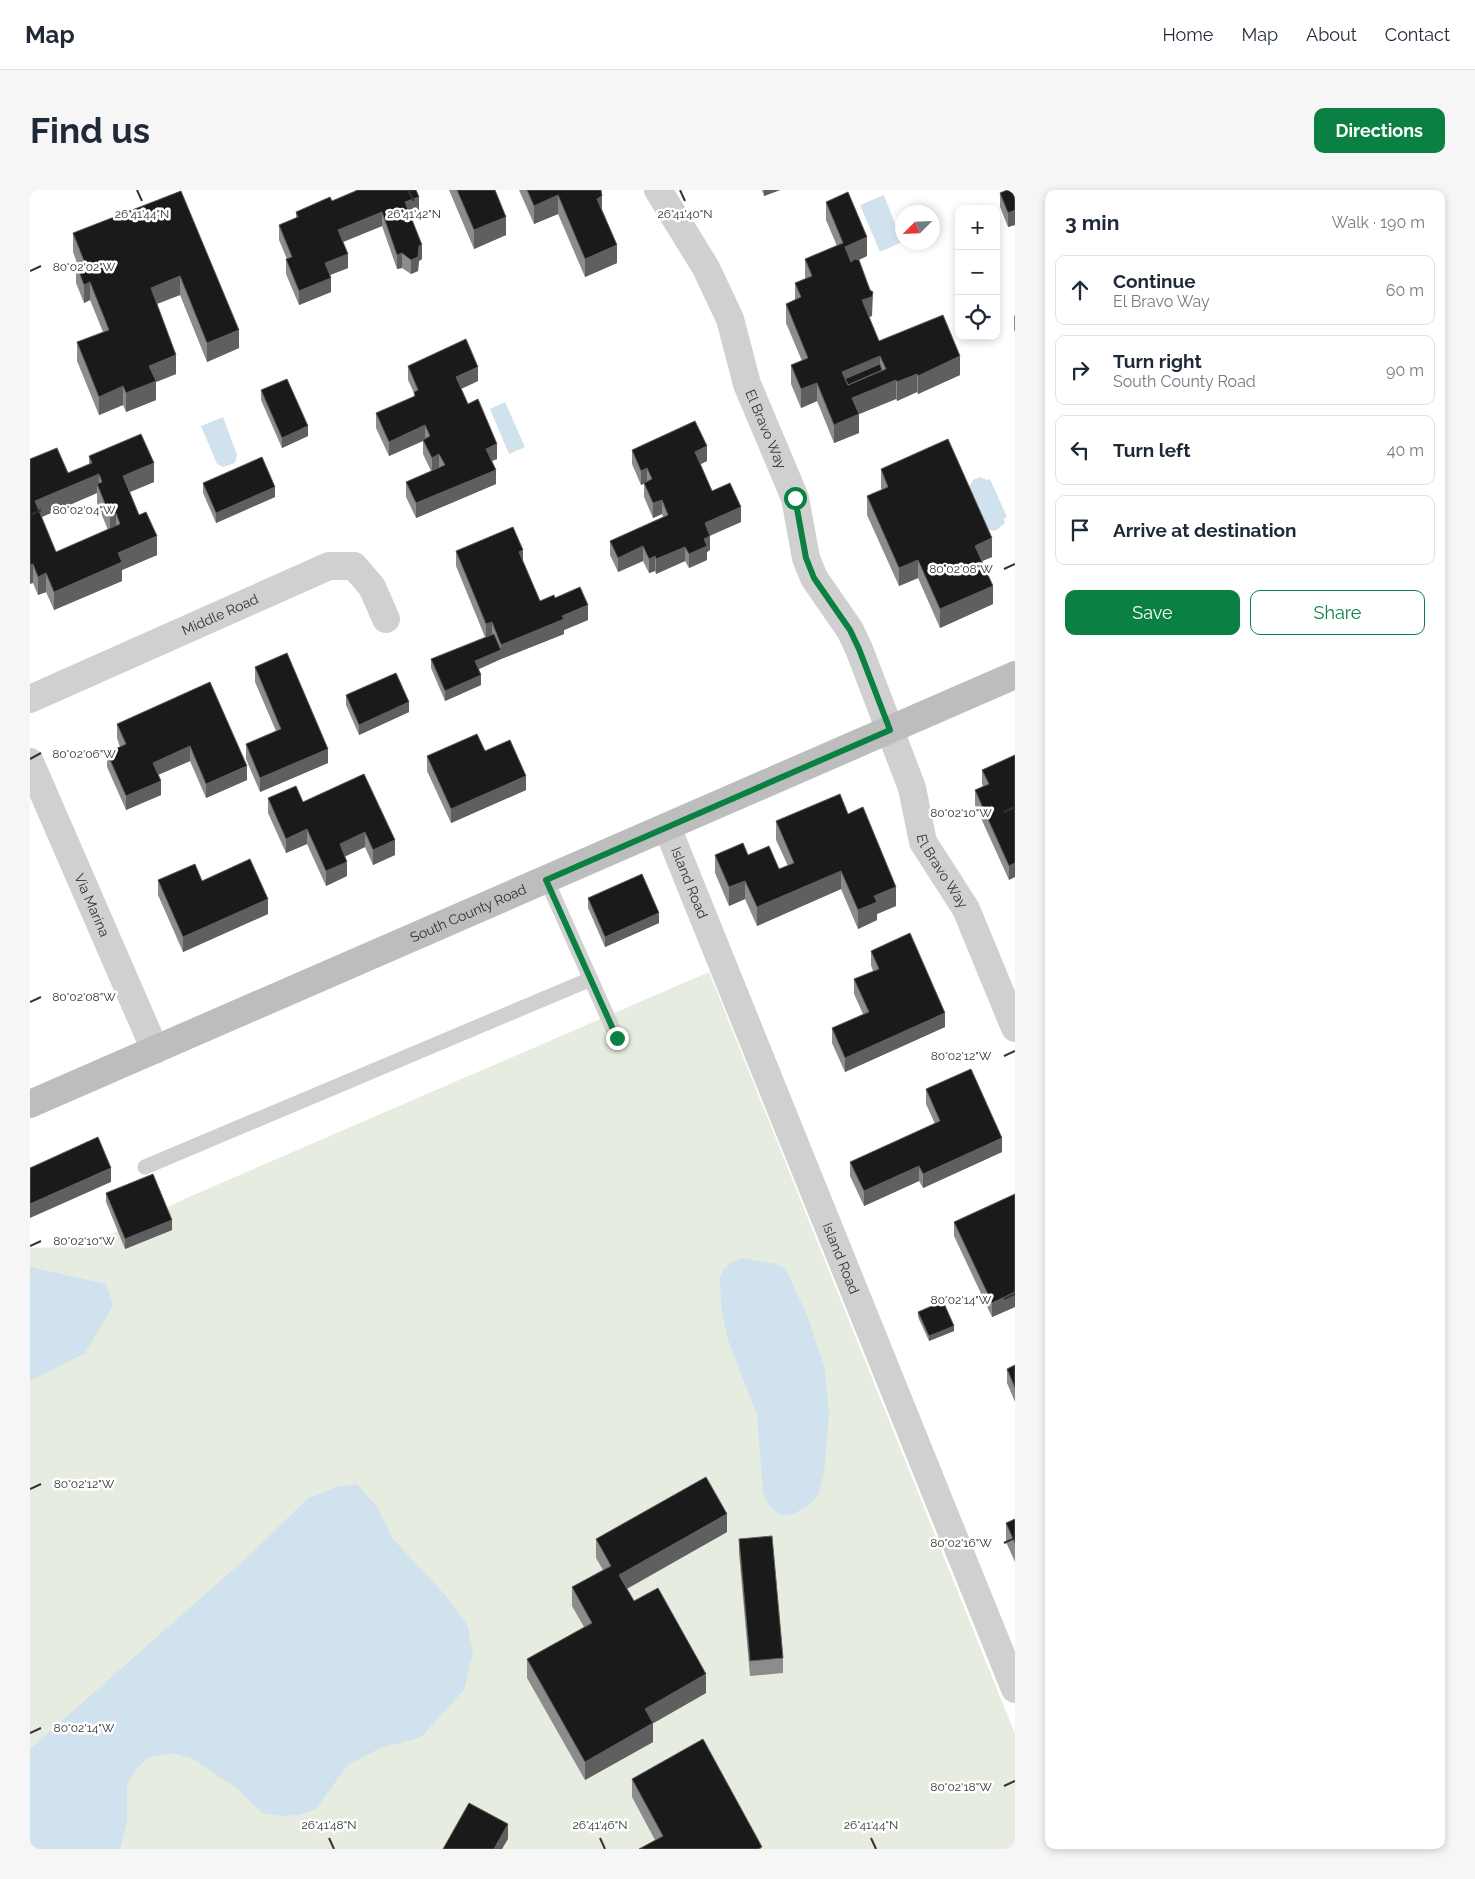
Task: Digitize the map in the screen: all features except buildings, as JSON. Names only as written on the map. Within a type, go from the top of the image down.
[{"type":"main road","name":"South County Road","points":[[30,1104],[1015,676]]},
{"type":"street","name":"El Bravo Way","points":[[658,190],[706,268],[730,320],[747,384],[795,498],[806,558],[814,578],[850,630],[859,649],[912,788],[923,842],[966,909],[1015,1028]]},
{"type":"street","name":"Middle Road","points":[[30,699],[329,566],[354,566],[372,587],[386,619]]},
{"type":"street","name":"Via Marina","points":[[30,762],[155,1050]]},
{"type":"street","name":"Island Road","points":[[667,827],[1015,1689]]},
{"type":"lane","points":[[546,880],[617,1038]]},
{"type":"lane","points":[[144,1167],[591,979]]},
{"type":"shaded area","points":[[709,972],[1015,1734],[1015,1849],[30,1849],[30,1248],[86,1246],[191,1196]]},
{"type":"water","points":[[884,195],[895,224],[895,245],[880,252],[860,205]]},
{"type":"water","points":[[505,402],[525,447],[509,454],[490,409]]},
{"type":"water","points":[[223,417],[237,455],[235,463],[223,467],[217,464],[201,426]]},
{"type":"water","points":[[980,477],[987,480],[990,479],[1007,517],[1004,519],[1005,523],[995,531],[986,529],[968,489],[973,480]]},
{"type":"water","points":[[742,1258],[776,1264],[786,1269],[809,1320],[825,1370],[829,1413],[824,1474],[818,1496],[806,1507],[793,1514],[782,1516],[769,1506],[763,1492],[757,1415],[728,1340],[721,1307],[720,1278],[724,1269],[730,1263]]},
{"type":"water","points":[[30,1267],[106,1284],[113,1306],[85,1353],[30,1381]]},
{"type":"water","points":[[357,1484],[377,1507],[393,1539],[446,1596],[467,1625],[473,1652],[464,1690],[421,1737],[378,1749],[347,1766],[315,1810],[298,1815],[282,1816],[262,1813],[239,1790],[193,1759],[173,1753],[148,1758],[136,1769],[127,1784],[127,1822],[120,1849],[30,1849],[30,1749],[253,1552],[308,1498],[337,1487]]},
{"type":"route","points":[[617,1038],[546,880],[890,730],[850,630],[814,578],[806,558],[795,498]]}]
